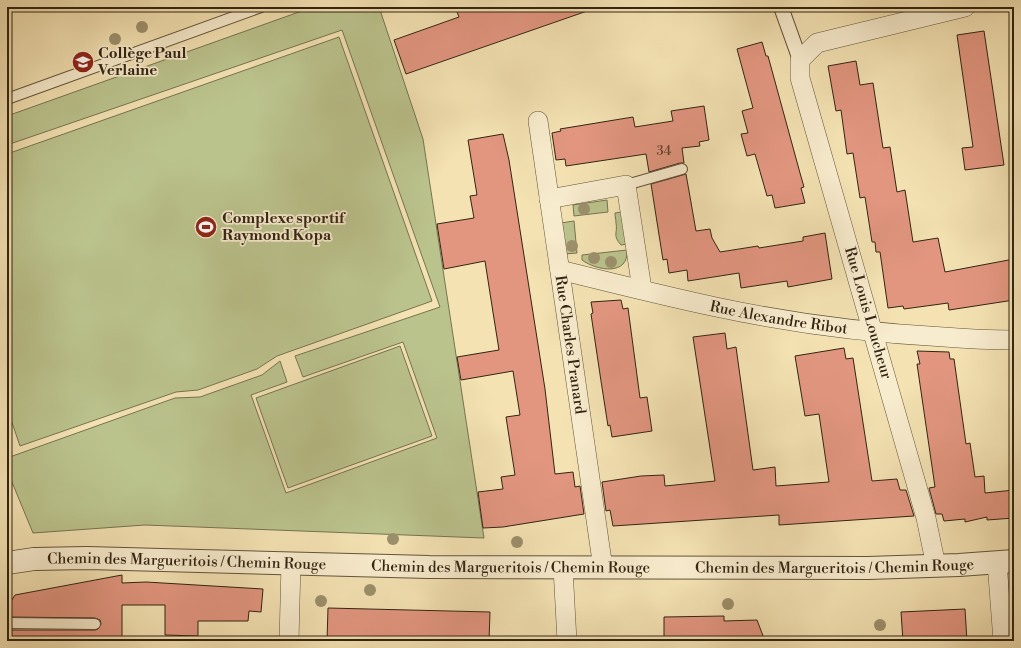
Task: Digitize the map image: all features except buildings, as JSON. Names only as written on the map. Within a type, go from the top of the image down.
[{"type":"street","points":[[780,7],[800,60],[817,43],[965,7]]},
{"type":"street","name":"Rue Louis Loucheur","points":[[800,60],[800,78],[926,518],[936,566]]},
{"type":"street","name":"Rue Charles Pranard","points":[[538,121],[603,568]]},
{"type":"street","points":[[549,199],[626,185],[642,290]]},
{"type":"street","name":"Rue Alexandre Ribot","points":[[560,270],[717,307],[788,320],[873,332],[1014,340]]},
{"type":"street","name":"Chemin des Margueritois / Chemin Rouge","points":[[7,563],[34,559],[87,558],[430,568],[792,568],[936,566],[1006,562]]},
{"type":"street","points":[[1003,641],[1006,562]]},
{"type":"street","points":[[289,641],[291,563]]},
{"type":"street","points":[[563,568],[567,641]]},
{"type":"lane","points":[[7,99],[261,7]]},
{"type":"lane","points":[[626,185],[682,169]]},
{"type":"lane","points":[[7,623],[95,624]]},
{"type":"green space","points":[[313,7],[379,7],[423,139],[484,538],[145,525],[33,533],[7,470],[7,458],[175,398],[200,397],[262,375],[280,361],[287,382],[251,395],[286,493],[437,438],[403,342],[303,377],[295,356],[440,307],[342,30],[7,145],[7,116]]},
{"type":"green space","name":"Complexe sportif Raymond Kopa","points":[[339,37],[432,301],[277,356],[257,369],[198,390],[176,392],[20,446],[7,408],[7,154]]},
{"type":"green space","points":[[607,200],[608,212],[574,216],[573,205]]},
{"type":"green space","points":[[621,212],[628,244],[621,245],[616,236],[615,213]]},
{"type":"green space","points":[[574,221],[577,253],[565,254],[561,223]]},
{"type":"green space","points":[[627,250],[626,258],[623,264],[611,269],[596,267],[582,260],[582,255]]},
{"type":"green space","points":[[400,346],[432,436],[288,488],[256,398]]},
{"type":"place","name":"Collège Paul Verlaine","points":[[83,62]]},
{"type":"place","name":"Complexe sportif Raymond Kopa","points":[[206,227]]}]
